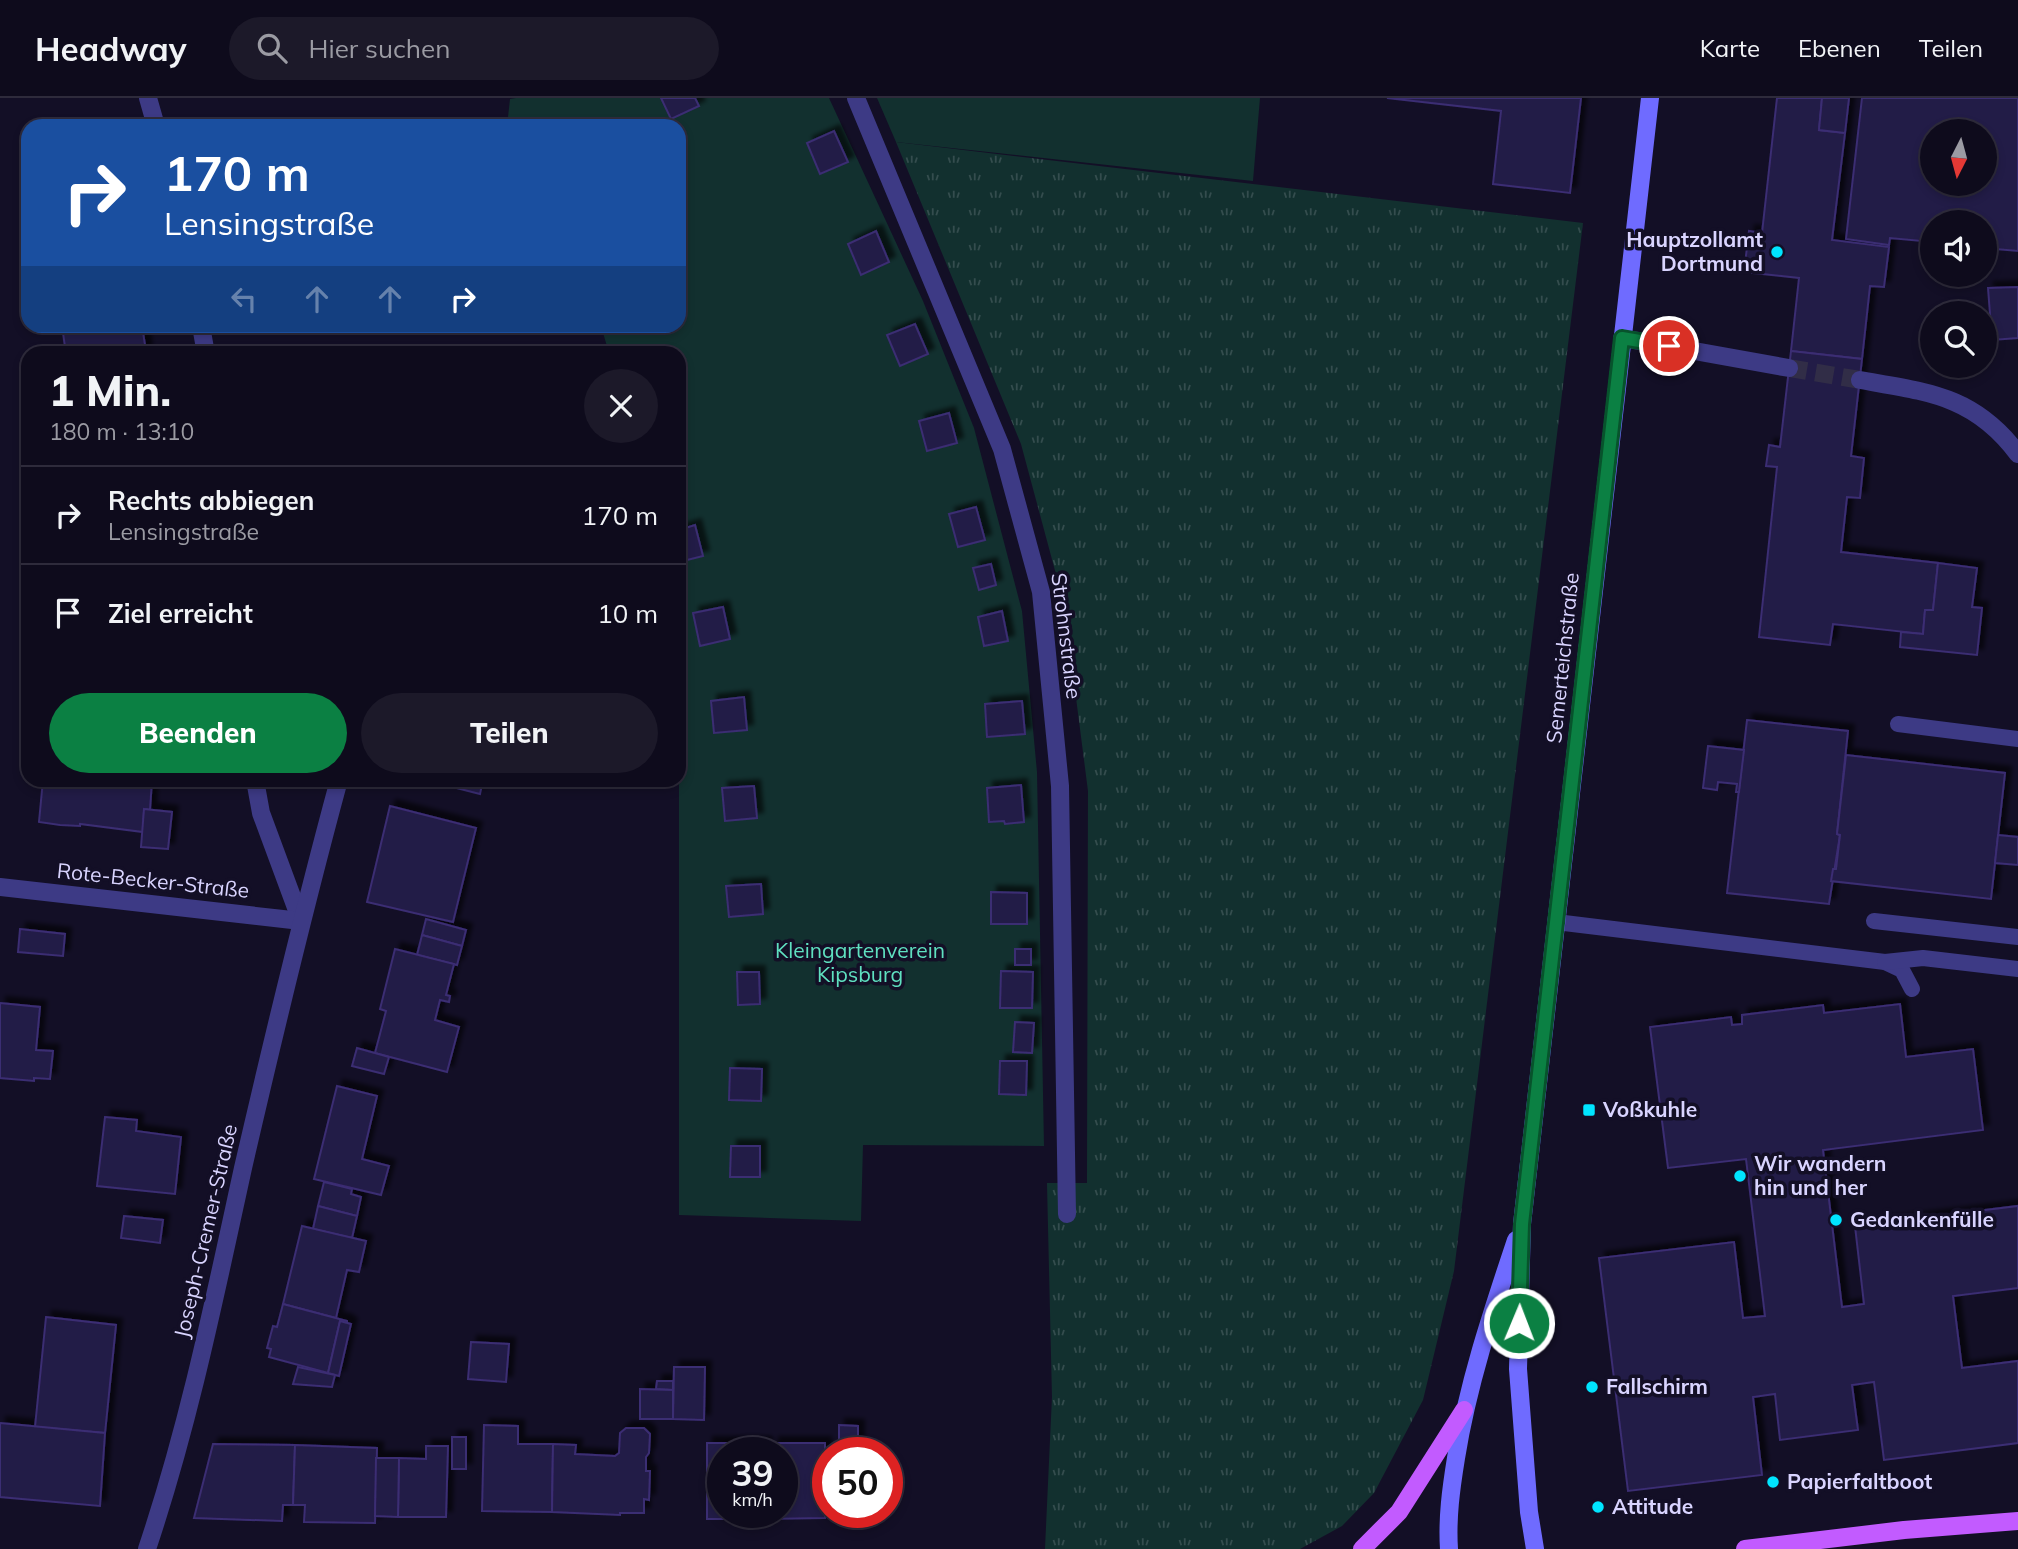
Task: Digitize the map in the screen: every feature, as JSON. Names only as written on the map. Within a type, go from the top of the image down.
[{"type":"main road","name":"Semerteichstraße","points":[[1535,1549],[1529,1512],[1518,1369],[1522,1224],[1650,98]]},
{"type":"main road","name":"Semerteichstraße","points":[[1449,1549],[1448,1512],[1464,1410],[1485,1333],[1522,1224]]},
{"type":"main road","points":[[1362,1549],[1399,1512],[1464,1410]]},
{"type":"main road","points":[[1745,1549],[1904,1530],[2018,1521]]},
{"type":"street","points":[[148,98],[154,119]]},
{"type":"street","name":"Strohnstraße","points":[[856,98],[1002,449],[1041,592],[1060,786],[1067,1213]]},
{"type":"street","points":[[1622,338],[1789,368]]},
{"type":"street","points":[[1860,380],[1947,398],[1975,413],[2003,433],[2018,454]]},
{"type":"street","points":[[256,787],[261,813],[301,921]]},
{"type":"street","name":"Joseph-Cremer-Straße","points":[[147,1549],[165,1495],[203,1352],[301,921],[337,787]]},
{"type":"street","name":"Rote-Becker-Straße","points":[[0,887],[301,921]]},
{"type":"lane","points":[[1898,724],[2018,739]]},
{"type":"lane","points":[[1874,921],[2018,937]]},
{"type":"lane","points":[[1556,922],[1885,962],[1923,958],[2018,969]]},
{"type":"lane","points":[[1885,962],[1902,970],[1912,989]]},
{"type":"green space","name":"Kleingartenverein Kipsburg","points":[[829,98],[923,301],[974,428],[1022,611],[1037,772],[1044,1146],[863,1145],[861,1221],[679,1215],[679,787],[686,787],[686,346],[607,346],[603,333],[686,333],[686,119],[508,119],[510,99]]},
{"type":"green space","points":[[877,98],[1260,98],[1253,181],[896,142]]},
{"type":"green space","points":[[896,142],[1583,223],[1454,1271],[1423,1400],[1374,1493],[1342,1526],[1300,1549],[1045,1549],[1052,1397],[1047,1183],[1087,1183],[1088,791],[1064,604],[1021,444]]},
{"type":"building","points":[[661,98],[695,98],[699,106],[671,119]]},
{"type":"building","points":[[1387,98],[1581,98],[1570,193],[1493,184],[1501,111]]},
{"type":"building","points":[[1777,98],[1822,98],[1819,130],[1845,133],[1832,240],[1889,247],[1884,287],[1870,286],[1862,359],[1791,351],[1799,278],[1744,272],[1749,231],[1762,233]]},
{"type":"building","points":[[1822,98],[1849,98],[1845,133],[1819,130]]},
{"type":"building","points":[[1862,98],[2018,98],[2018,251],[1997,249],[1997,210],[1920,210],[1920,241],[1890,238],[1889,245],[1846,239]]},
{"type":"building","points":[[834,131],[848,162],[820,174],[807,143]]},
{"type":"building","points":[[876,231],[889,262],[861,275],[848,244]]},
{"type":"building","points":[[2018,287],[2018,338],[1997,340],[1997,301],[1989,301],[1988,288]]},
{"type":"building","points":[[915,324],[928,354],[900,366],[887,335]]},
{"type":"building","points":[[63,333],[143,333],[145,346],[65,346]]},
{"type":"building","points":[[1791,351],[1862,359],[1851,456],[1864,458],[1860,498],[1847,497],[1841,552],[1938,563],[1933,610],[1925,610],[1923,634],[1833,624],[1830,645],[1759,637],[1777,467],[1766,466],[1769,445],[1780,447]]},
{"type":"building","points":[[949,413],[957,443],[927,451],[919,421]]},
{"type":"building","points":[[976,507],[985,540],[958,547],[949,514]]},
{"type":"building","points":[[695,525],[703,556],[686,560],[686,528]]},
{"type":"building","points":[[1938,563],[1977,568],[1972,607],[1982,608],[1977,655],[1900,647],[1901,632],[1923,634],[1925,610],[1933,610]]},
{"type":"building","points":[[991,564],[996,585],[979,590],[973,568]]},
{"type":"building","points":[[723,607],[730,639],[700,646],[693,613]]},
{"type":"building","points":[[1002,611],[1008,641],[984,646],[978,617]]},
{"type":"building","points":[[744,697],[747,730],[714,733],[711,701]]},
{"type":"building","points":[[1022,701],[1025,734],[987,737],[985,704]]},
{"type":"building","points":[[1747,720],[1848,731],[1837,834],[1840,835],[1829,904],[1727,893]]},
{"type":"building","points":[[1708,746],[1744,750],[1739,792],[1736,792],[1737,784],[1718,782],[1717,790],[1703,788]]},
{"type":"building","points":[[1846,755],[2005,773],[1991,899],[1831,881],[1833,869],[1836,869]]},
{"type":"building","points":[[1021,785],[1024,822],[989,822],[987,788]]},
{"type":"building","points":[[754,786],[757,818],[725,821],[722,788]]},
{"type":"building","points":[[42,787],[152,787],[150,810],[144,809],[143,832],[39,822]]},
{"type":"building","points":[[452,787],[482,787],[480,794]]},
{"type":"building","points":[[390,806],[476,828],[453,922],[367,902]]},
{"type":"building","points":[[144,809],[172,812],[168,849],[141,847]]},
{"type":"building","points":[[1998,835],[2018,837],[2018,865],[1995,863]]},
{"type":"building","points":[[761,884],[763,914],[729,917],[726,886]]},
{"type":"building","points":[[991,892],[1027,893],[1027,924],[991,924]]},
{"type":"building","points":[[426,919],[466,930],[462,946],[422,935]]},
{"type":"building","points":[[20,929],[65,934],[63,956],[18,952]]},
{"type":"building","points":[[422,935],[462,946],[457,965],[417,955]]},
{"type":"building","points":[[395,949],[454,964],[446,995],[450,996],[449,1002],[440,1000],[435,1020],[459,1027],[447,1072],[375,1053],[386,1011],[380,1009]]},
{"type":"building","points":[[1015,949],[1031,949],[1031,965],[1015,965]]},
{"type":"building","points":[[1001,971],[1033,972],[1032,1008],[1000,1008]]},
{"type":"building","points":[[737,972],[759,972],[760,1004],[738,1005]]},
{"type":"building","points":[[0,1003],[40,1007],[36,1050],[53,1051],[50,1079],[34,1078],[34,1081],[0,1078]]},
{"type":"building","points":[[1900,1004],[1906,1057],[1973,1049],[1983,1130],[1823,1150],[1842,1307],[1864,1304],[1855,1226],[2018,1206],[2018,1288],[1953,1296],[1962,1368],[2018,1361],[2018,1443],[1884,1460],[1874,1382],[1852,1385],[1858,1430],[1780,1440],[1775,1394],[1753,1397],[1762,1475],[1628,1491],[1599,1258],[1734,1242],[1743,1318],[1765,1316],[1746,1159],[1668,1168],[1650,1027],[1731,1017],[1732,1025],[1742,1024],[1742,1015],[1823,1005],[1824,1013]]},
{"type":"building","points":[[1015,1022],[1034,1023],[1032,1053],[1013,1052]]},
{"type":"building","points":[[357,1048],[389,1057],[384,1074],[352,1066]]},
{"type":"building","points":[[1000,1061],[1027,1061],[1026,1095],[999,1094]]},
{"type":"building","points":[[730,1068],[762,1069],[761,1101],[729,1100]]},
{"type":"building","points":[[337,1086],[377,1096],[362,1159],[389,1166],[381,1195],[314,1179]]},
{"type":"building","points":[[105,1117],[137,1120],[136,1131],[181,1137],[175,1194],[97,1186]]},
{"type":"building","points":[[731,1146],[760,1146],[760,1177],[730,1177]]},
{"type":"building","points":[[324,1182],[352,1189],[351,1194],[361,1197],[357,1216],[318,1206]]},
{"type":"building","points":[[318,1206],[357,1216],[352,1238],[313,1229]]},
{"type":"building","points":[[124,1216],[163,1220],[160,1243],[121,1238]]},
{"type":"building","points":[[302,1226],[366,1241],[359,1272],[347,1270],[336,1318],[283,1304]]},
{"type":"building","points":[[283,1304],[347,1321],[340,1321],[328,1373],[269,1357],[271,1349],[267,1348],[273,1326],[277,1327]]},
{"type":"building","points":[[46,1317],[116,1325],[105,1433],[35,1427]]},
{"type":"building","points":[[340,1321],[351,1324],[339,1376],[328,1373]]},
{"type":"building","points":[[471,1342],[509,1344],[506,1382],[468,1379]]},
{"type":"building","points":[[298,1367],[335,1375],[332,1387],[293,1384]]},
{"type":"building","points":[[674,1367],[705,1367],[704,1420],[673,1419]]},
{"type":"building","points":[[657,1381],[673,1381],[673,1390],[656,1389]]},
{"type":"building","points":[[640,1389],[673,1390],[673,1419],[640,1419]]},
{"type":"building","points":[[0,1423],[105,1433],[100,1506],[0,1497]]},
{"type":"building","points":[[484,1425],[518,1426],[518,1444],[553,1444],[552,1512],[482,1511]]},
{"type":"building","points":[[839,1425],[858,1426],[858,1437],[839,1437]]},
{"type":"building","points":[[626,1428],[644,1428],[650,1434],[649,1453],[646,1457],[646,1471],[650,1471],[649,1500],[644,1499],[644,1513],[620,1515],[552,1512],[553,1444],[576,1445],[575,1454],[615,1456],[619,1453],[620,1433]]},
{"type":"building","points":[[452,1437],[466,1437],[466,1469],[452,1469]]},
{"type":"building","points":[[798,1443],[812,1443],[812,1518],[798,1518]]},
{"type":"building","points":[[213,1444],[295,1445],[293,1505],[283,1505],[282,1521],[194,1518]]},
{"type":"building","points":[[295,1445],[377,1448],[375,1523],[304,1522],[305,1505],[293,1505]]},
{"type":"building","points":[[426,1446],[448,1446],[446,1517],[398,1517],[399,1458],[426,1459]]},
{"type":"building","points":[[376,1458],[399,1458],[398,1517],[375,1516]]},
{"type":"tunnel","points":[[1789,368],[1860,380]]},
{"type":"place","name":"Hauptzollamt Dortmund","points":[[1777,252]]},
{"type":"place","name":"Voßkuhle","points":[[1589,1110]]},
{"type":"place","name":"Wir wandern hin und her","points":[[1740,1176]]},
{"type":"place","name":"Gedankenfülle","points":[[1836,1220]]},
{"type":"place","name":"Fallschirm","points":[[1592,1387]]},
{"type":"place","name":"Papierfaltboot","points":[[1773,1482]]},
{"type":"place","name":"Attitude","points":[[1598,1507]]},
{"type":"route","points":[[1519,1323],[1522,1224],[1622,338],[1669,346]]}]
